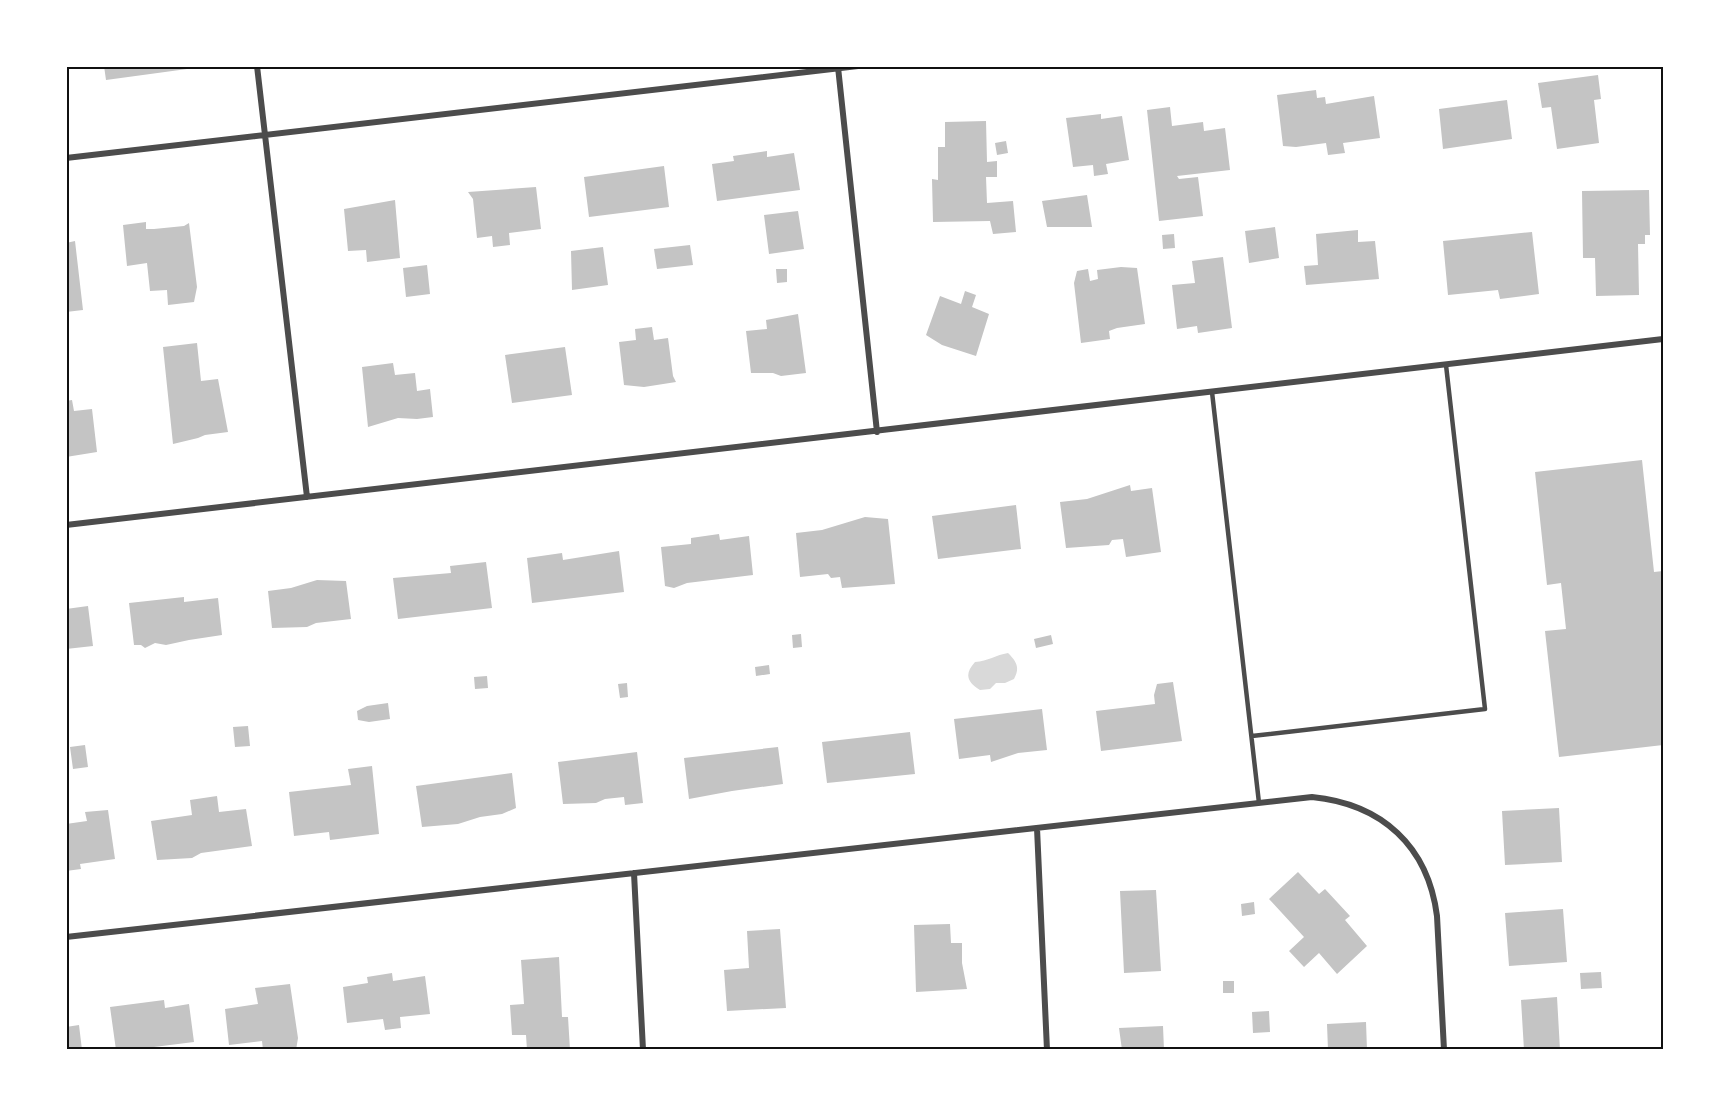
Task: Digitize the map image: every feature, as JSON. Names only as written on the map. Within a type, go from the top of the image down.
[{"type":"street","points":[[257,66],[307,497]]},
{"type":"street","points":[[66,158],[858,66]]},
{"type":"street","points":[[838,67],[877,432]]},
{"type":"street","points":[[66,525],[1663,339]]},
{"type":"street","points":[[66,937],[1312,797],[1335,799],[1368,810],[1392,826],[1412,847],[1426,872],[1435,899],[1444,1050]]},
{"type":"street","points":[[1037,828],[1047,1050]]},
{"type":"street","points":[[634,873],[643,1050]]},
{"type":"lane","points":[[1252,736],[1485,709],[1446,365]]},
{"type":"lane","points":[[1212,392],[1259,803]]},
{"type":"shaded area","points":[[1008,653],[1017,665],[1014,679],[1005,683],[996,683],[990,689],[980,690],[972,684],[968,674],[975,662]]},
{"type":"building","points":[[104,66],[187,66],[187,69],[106,80]]},
{"type":"building","points":[[1598,75],[1601,99],[1594,100],[1599,143],[1557,149],[1551,107],[1542,108],[1538,83]]},
{"type":"building","points":[[1316,90],[1317,98],[1325,97],[1326,104],[1374,96],[1380,138],[1343,143],[1345,153],[1328,155],[1326,143],[1296,147],[1283,146],[1277,95]]},
{"type":"building","points":[[1507,100],[1512,139],[1443,149],[1439,109]]},
{"type":"building","points":[[1170,107],[1172,126],[1203,122],[1204,131],[1225,128],[1230,170],[1177,176],[1179,179],[1198,177],[1203,216],[1159,221],[1147,110]]},
{"type":"building","points":[[1101,114],[1101,119],[1122,116],[1129,160],[1106,164],[1108,174],[1094,176],[1093,165],[1073,167],[1066,118]]},
{"type":"building","points":[[986,121],[987,162],[997,161],[997,177],[986,177],[987,203],[1013,201],[1016,232],[993,234],[990,221],[933,222],[932,179],[938,180],[938,147],[945,147],[945,122]]},
{"type":"building","points":[[1006,141],[1008,153],[997,155],[995,143]]},
{"type":"building","points":[[767,151],[767,157],[794,153],[800,190],[717,201],[712,164],[734,161],[733,156]]},
{"type":"building","points":[[664,166],[669,207],[589,217],[584,177]]},
{"type":"building","points":[[536,187],[541,229],[509,233],[510,245],[493,247],[492,236],[477,238],[473,199],[468,192]]},
{"type":"building","points":[[1649,190],[1650,235],[1645,235],[1645,244],[1638,244],[1639,295],[1596,296],[1595,258],[1583,258],[1582,191]]},
{"type":"building","points":[[1087,195],[1092,227],[1047,227],[1042,201]]},
{"type":"building","points":[[395,200],[400,258],[367,262],[366,250],[348,251],[344,209]]},
{"type":"building","points":[[798,211],[804,249],[769,254],[764,215]]},
{"type":"building","points":[[146,222],[146,229],[184,226],[189,223],[197,287],[194,302],[168,305],[167,290],[150,291],[147,263],[127,266],[123,225]]},
{"type":"building","points":[[1275,227],[1279,258],[1249,263],[1245,231]]},
{"type":"building","points":[[1358,230],[1358,242],[1375,241],[1379,279],[1306,285],[1304,266],[1318,265],[1316,234]]},
{"type":"building","points":[[1532,232],[1539,294],[1500,299],[1498,290],[1448,295],[1443,241]]},
{"type":"building","points":[[1174,234],[1175,248],[1163,249],[1162,235]]},
{"type":"building","points":[[75,241],[83,310],[66,312],[66,243]]},
{"type":"building","points":[[690,245],[693,265],[657,269],[654,249]]},
{"type":"building","points":[[603,247],[608,285],[572,290],[571,251]]},
{"type":"building","points":[[1223,257],[1232,328],[1198,333],[1197,326],[1177,329],[1172,285],[1195,283],[1192,261]]},
{"type":"building","points":[[427,265],[430,294],[406,297],[403,268]]},
{"type":"building","points":[[1137,268],[1145,324],[1109,331],[1110,339],[1081,343],[1074,283],[1077,271],[1088,269],[1090,281],[1098,279],[1097,270]]},
{"type":"building","points":[[776,269],[787,269],[787,282],[777,283]]},
{"type":"building","points":[[965,291],[976,295],[972,307],[989,314],[976,356],[942,345],[926,335],[940,296],[961,304]]},
{"type":"building","points":[[798,314],[806,373],[781,376],[773,373],[751,373],[746,331],[767,329],[766,320]]},
{"type":"building","points":[[652,327],[654,340],[668,338],[673,376],[676,382],[644,387],[624,385],[619,342],[636,340],[635,329]]},
{"type":"building","points":[[197,343],[201,381],[218,379],[228,432],[205,435],[173,444],[163,347]]},
{"type":"building","points":[[565,347],[572,395],[512,403],[505,355]]},
{"type":"building","points":[[393,363],[395,375],[415,373],[417,391],[430,389],[433,417],[398,418],[368,427],[362,367]]},
{"type":"building","points":[[72,400],[74,411],[92,409],[97,452],[66,457],[66,401]]},
{"type":"building","points":[[1642,460],[1654,572],[1663,571],[1663,745],[1559,757],[1545,631],[1566,629],[1561,583],[1547,585],[1535,472]]},
{"type":"building","points":[[1130,485],[1131,491],[1152,488],[1161,552],[1126,557],[1123,539],[1112,540],[1109,545],[1066,548],[1060,502],[1087,499]]},
{"type":"building","points":[[1016,505],[1021,549],[938,559],[932,516]]},
{"type":"building","points":[[865,517],[888,519],[895,584],[842,588],[840,577],[831,578],[828,574],[800,577],[796,533],[822,530]]},
{"type":"building","points":[[719,534],[720,540],[749,536],[753,575],[687,583],[674,588],[665,586],[661,547],[691,544],[691,538]]},
{"type":"building","points":[[619,551],[624,592],[532,603],[527,558],[562,553],[563,560]]},
{"type":"building","points":[[486,562],[492,608],[398,619],[393,578],[451,573],[450,566]]},
{"type":"building","points":[[317,580],[346,581],[351,619],[316,623],[307,627],[272,628],[268,591],[291,588]]},
{"type":"building","points":[[184,597],[184,602],[218,598],[222,635],[166,645],[155,643],[145,648],[141,645],[134,645],[129,603]]},
{"type":"building","points":[[88,606],[93,646],[66,649],[66,609]]},
{"type":"building","points":[[801,634],[802,647],[793,648],[792,635]]},
{"type":"building","points":[[1051,635],[1053,644],[1036,648],[1034,639]]},
{"type":"building","points":[[769,665],[770,674],[756,676],[755,667]]},
{"type":"building","points":[[487,676],[488,688],[475,689],[474,677]]},
{"type":"building","points":[[1173,682],[1182,741],[1101,751],[1096,711],[1155,704],[1154,695],[1157,684]]},
{"type":"building","points":[[627,683],[628,697],[620,698],[618,684]]},
{"type":"building","points":[[388,703],[390,719],[369,722],[358,720],[357,711],[367,706]]},
{"type":"building","points":[[1042,709],[1047,750],[1018,753],[991,762],[990,755],[959,759],[954,719]]},
{"type":"building","points":[[248,726],[250,746],[235,747],[233,727]]},
{"type":"building","points":[[910,732],[915,774],[827,783],[822,742]]},
{"type":"building","points":[[85,745],[88,767],[73,769],[70,747]]},
{"type":"building","points":[[778,747],[783,784],[689,799],[684,758]]},
{"type":"building","points":[[637,752],[643,803],[625,805],[624,797],[605,799],[596,803],[563,804],[558,762]]},
{"type":"building","points":[[372,766],[379,834],[330,840],[329,832],[294,836],[289,792],[351,785],[348,769]]},
{"type":"building","points":[[512,773],[516,808],[502,814],[480,817],[458,824],[422,827],[416,786]]},
{"type":"building","points":[[217,796],[219,812],[246,809],[252,846],[201,853],[192,858],[157,860],[151,821],[192,815],[190,800]]},
{"type":"building","points":[[1559,808],[1562,862],[1505,865],[1502,811]]},
{"type":"building","points":[[108,810],[115,859],[80,864],[81,869],[66,871],[66,824],[87,821],[85,812]]},
{"type":"building","points":[[1298,872],[1319,894],[1325,889],[1350,916],[1345,920],[1367,946],[1337,974],[1319,953],[1304,967],[1289,951],[1304,937],[1269,899]]},
{"type":"building","points":[[1156,890],[1161,971],[1124,973],[1120,891]]},
{"type":"building","points":[[1254,902],[1255,914],[1242,916],[1241,904]]},
{"type":"building","points":[[1563,909],[1567,962],[1509,966],[1505,913]]},
{"type":"building","points":[[950,924],[951,943],[962,943],[962,963],[967,989],[916,992],[914,925]]},
{"type":"building","points":[[780,929],[786,1008],[727,1011],[724,970],[749,968],[747,931]]},
{"type":"building","points":[[559,957],[562,1017],[568,1017],[570,1050],[527,1050],[526,1035],[512,1035],[510,1005],[524,1004],[521,960]]},
{"type":"building","points":[[1601,972],[1602,988],[1581,989],[1580,973]]},
{"type":"building","points":[[392,973],[393,981],[425,976],[430,1014],[400,1017],[401,1028],[385,1030],[383,1019],[347,1023],[343,987],[368,983],[367,977]]},
{"type":"building","points":[[1223,981],[1234,981],[1234,993],[1223,993]]},
{"type":"building","points":[[290,984],[298,1038],[296,1050],[263,1050],[262,1041],[229,1045],[225,1009],[258,1004],[255,988]]},
{"type":"building","points":[[1557,997],[1560,1050],[1524,1050],[1521,1000]]},
{"type":"building","points":[[164,1000],[165,1008],[189,1004],[194,1042],[116,1050],[110,1007]]},
{"type":"building","points":[[1269,1011],[1270,1032],[1253,1033],[1252,1012]]},
{"type":"building","points":[[1366,1022],[1367,1050],[1328,1050],[1327,1024]]},
{"type":"building","points":[[79,1025],[82,1050],[66,1050],[66,1027]]},
{"type":"building","points":[[1163,1026],[1164,1050],[1122,1050],[1119,1028]]}]
